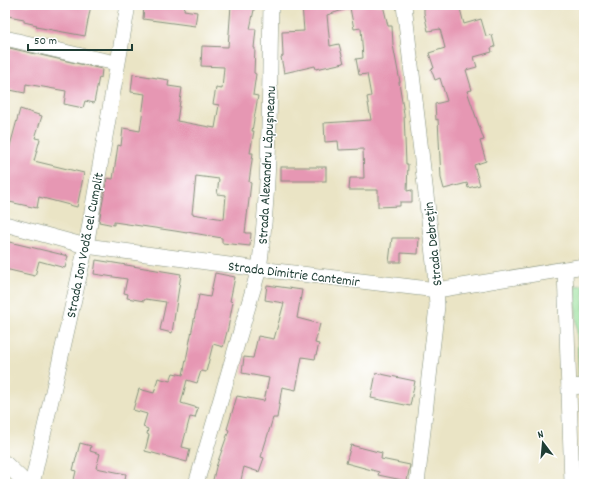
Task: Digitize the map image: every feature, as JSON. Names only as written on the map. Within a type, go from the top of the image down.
[{"type":"street","name":"Strada Ion Vodă cel Cumplit","points":[[32,484],[86,246],[128,5]]},
{"type":"street","name":"Strada Alexandru Lăpușneanu","points":[[196,484],[259,269],[264,237],[268,175],[271,5]]},
{"type":"street","name":"Strada Debrețin","points":[[404,5],[437,290],[437,306],[417,484]]},
{"type":"street","points":[[5,38],[117,63]]},
{"type":"street","name":"Strada Dimitrie Cantemir","points":[[5,224],[86,246],[259,269],[437,290],[584,266]]},
{"type":"street","points":[[565,269],[577,386],[572,484]]},
{"type":"street","points":[[5,463],[27,484]]},
{"type":"green space","points":[[584,285],[584,379],[579,379],[575,286]]},
{"type":"building","points":[[5,5],[91,5],[85,36],[36,27],[37,25],[24,22],[24,19],[5,14]]},
{"type":"building","points":[[144,5],[185,5],[184,10],[197,12],[195,26],[143,19]]},
{"type":"building","points":[[231,5],[255,5],[250,29],[256,29],[254,73],[256,74],[253,95],[258,96],[252,131],[254,131],[250,153],[253,153],[249,182],[251,183],[245,233],[251,233],[250,246],[222,243],[222,238],[187,232],[114,222],[114,225],[99,222],[107,178],[113,179],[118,145],[121,146],[123,128],[140,131],[145,94],[131,92],[133,74],[169,80],[168,86],[182,88],[177,121],[215,128],[219,105],[213,104],[216,88],[222,89],[224,67],[201,66],[202,46],[228,47]],"holes":[[[196,176],[219,179],[217,194],[226,195],[224,219],[192,214]]]},
{"type":"building","points":[[302,5],[383,5],[388,26],[392,26],[393,45],[404,114],[406,164],[408,164],[407,191],[412,190],[412,202],[400,202],[400,206],[378,207],[378,190],[349,190],[350,178],[364,178],[363,149],[339,150],[338,141],[325,142],[324,123],[371,120],[367,97],[371,96],[367,74],[359,75],[356,59],[363,58],[361,28],[354,29],[350,8],[327,15],[330,46],[339,44],[344,63],[316,69],[315,66],[284,73],[281,57],[283,56],[282,32],[304,31]]},
{"type":"building","points":[[424,5],[459,5],[464,24],[481,19],[486,36],[492,35],[495,47],[491,48],[492,52],[474,57],[477,67],[466,70],[472,90],[467,91],[484,140],[480,141],[486,161],[474,165],[480,185],[468,188],[467,183],[444,189],[441,178],[438,119],[436,120],[435,104],[447,101],[440,78],[435,80],[431,69],[434,68],[429,53],[445,48],[440,29],[428,31],[424,13]]},
{"type":"building","points":[[5,47],[102,69],[94,103],[85,101],[83,108],[64,104],[66,91],[26,84],[25,93],[5,89]]},
{"type":"building","points":[[20,109],[42,116],[35,138],[40,139],[34,161],[84,173],[77,207],[39,197],[37,208],[5,201],[5,152],[8,153]]},
{"type":"building","points":[[281,167],[326,167],[326,181],[281,181]]},
{"type":"building","points":[[392,238],[419,238],[418,254],[401,253],[401,262],[389,262]]},
{"type":"building","points":[[5,241],[68,256],[65,268],[39,261],[35,276],[5,269]]},
{"type":"building","points":[[96,260],[181,274],[172,333],[160,330],[166,302],[145,299],[144,301],[127,298],[128,294],[124,293],[127,279],[94,274]]},
{"type":"building","points":[[215,273],[235,277],[230,301],[233,302],[223,347],[213,344],[206,372],[201,371],[197,383],[187,380],[181,403],[198,408],[195,418],[190,417],[182,447],[190,449],[187,462],[145,451],[149,435],[147,434],[148,429],[143,427],[147,414],[133,410],[139,389],[154,393],[158,378],[170,381],[173,373],[183,375],[199,295],[210,297]]},
{"type":"building","points":[[267,285],[302,290],[297,318],[320,324],[315,343],[319,344],[315,359],[302,357],[296,390],[282,387],[277,418],[273,418],[261,457],[264,458],[259,472],[244,467],[240,484],[212,484],[216,467],[229,430],[227,429],[237,396],[264,401],[269,378],[242,373],[244,357],[253,358],[258,336],[274,339],[284,303],[265,300]]},
{"type":"building","points":[[376,373],[415,381],[410,406],[371,398]]},
{"type":"building","points":[[80,443],[91,446],[90,451],[100,454],[96,468],[126,474],[124,484],[73,484],[76,471],[73,470]]},
{"type":"building","points":[[351,445],[382,453],[381,459],[410,465],[407,481],[378,475],[379,472],[346,463]]}]
